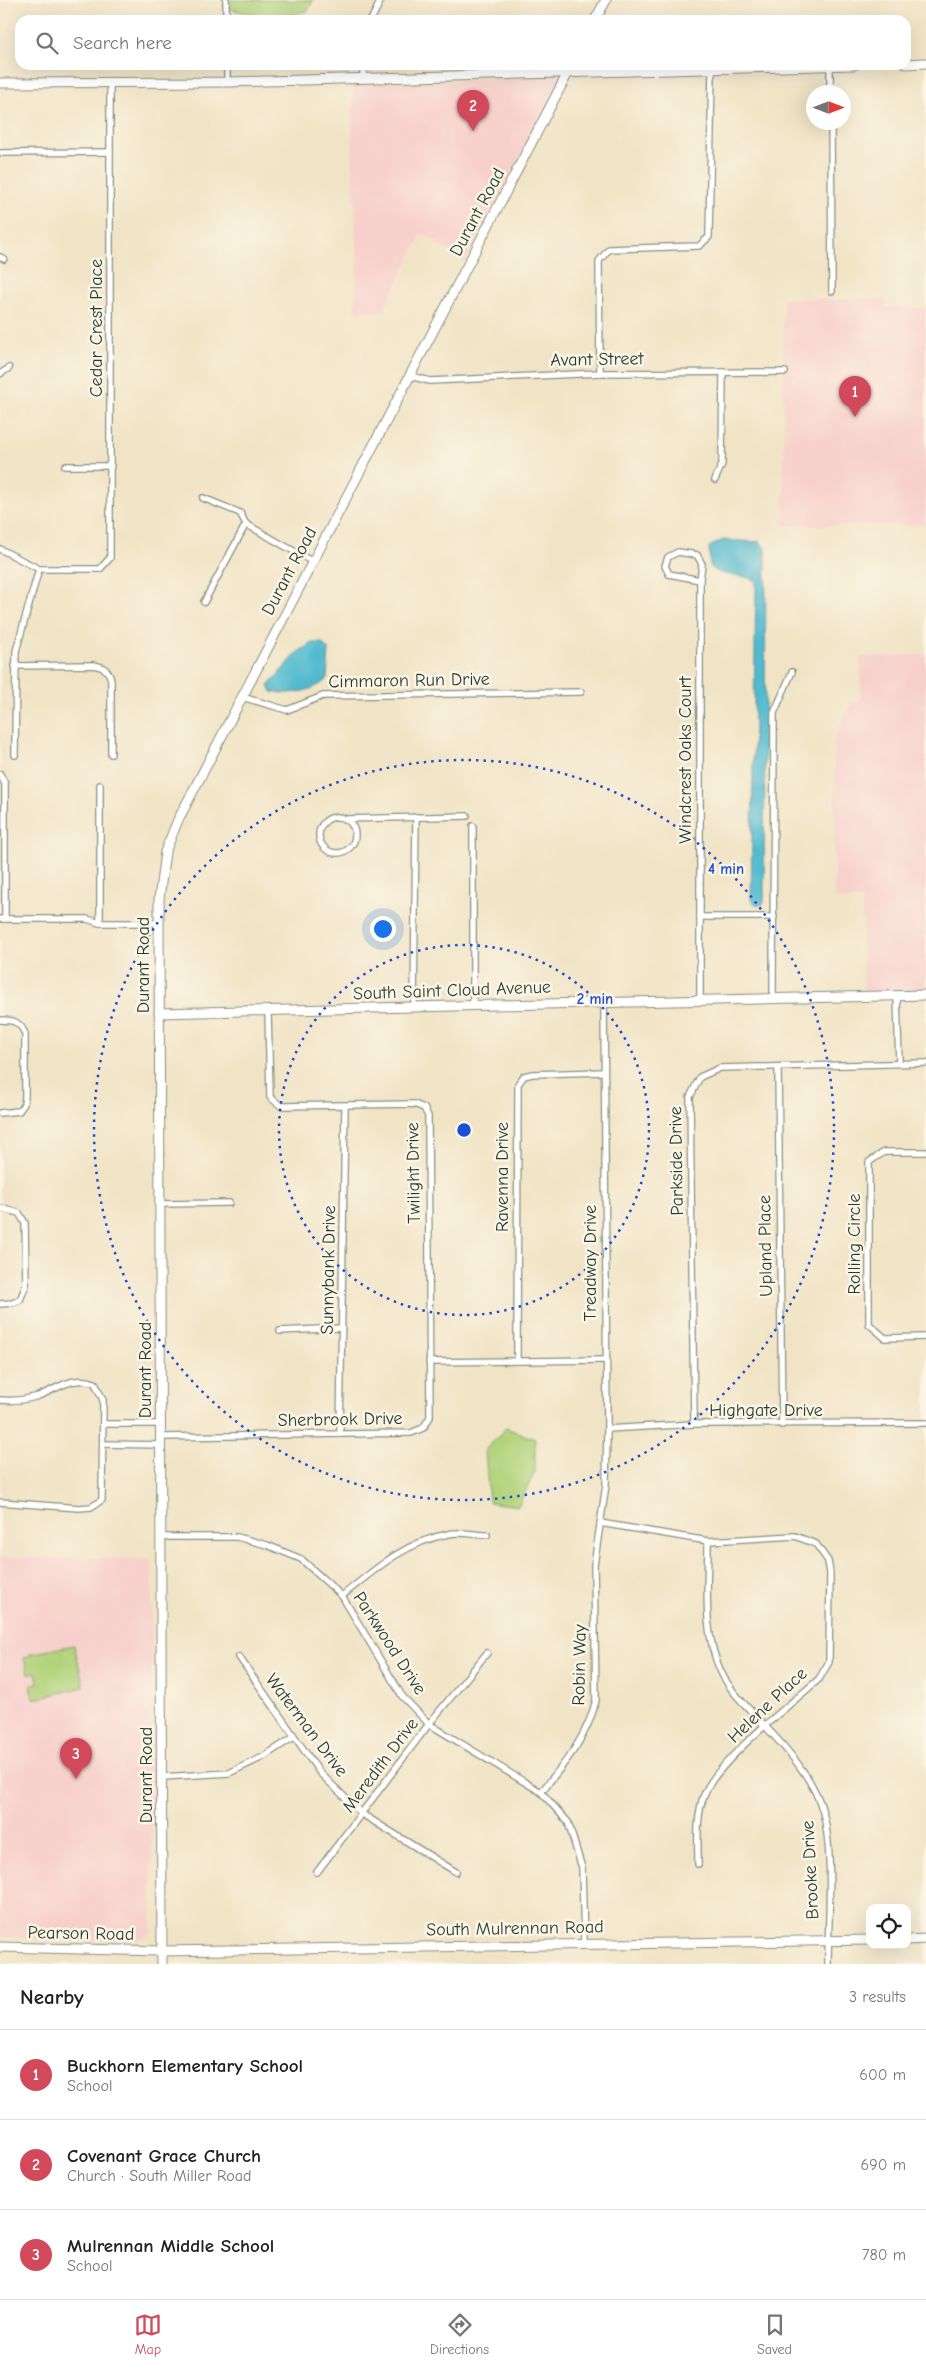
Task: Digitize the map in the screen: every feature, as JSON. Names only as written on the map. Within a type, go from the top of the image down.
[{"type":"street","points":[[226,0],[226,15]]},
{"type":"street","points":[[374,15],[381,0]]},
{"type":"street","points":[[598,15],[606,0]]},
{"type":"street","points":[[911,64],[926,63]]},
{"type":"street","points":[[227,70],[227,82]]},
{"type":"street","points":[[363,70],[363,78]]},
{"type":"street","points":[[0,83],[227,82],[547,70]]},
{"type":"street","name":"Durant Road","points":[[162,1964],[159,886],[165,852],[178,820],[569,70]]},
{"type":"street","points":[[600,373],[599,261],[609,250],[700,246],[709,237],[712,70]]},
{"type":"street","points":[[830,70],[830,85]]},
{"type":"street","name":"Cedar Crest Place","points":[[39,569],[100,569],[110,558],[110,84]]},
{"type":"street","points":[[831,130],[832,291]]},
{"type":"street","points":[[0,153],[110,152]]},
{"type":"street","points":[[0,374],[9,368]]},
{"type":"street","points":[[716,480],[722,464],[723,372]]},
{"type":"street","name":"Avant Street","points":[[410,376],[430,381],[600,373],[785,372]]},
{"type":"street","points":[[65,466],[111,466]]},
{"type":"street","points":[[203,498],[240,513],[246,524],[313,562]]},
{"type":"street","points":[[204,602],[246,524]]},
{"type":"street","points":[[0,549],[39,569],[16,651],[15,755]]},
{"type":"street","name":"Windcrest Oaks Court","points":[[700,580],[669,574],[665,566],[668,557],[678,552],[696,555],[702,564],[700,580],[700,1000]]},
{"type":"street","points":[[15,666],[92,665],[101,666],[106,670],[111,680],[111,754]]},
{"type":"street","points":[[774,999],[774,713],[792,672]]},
{"type":"street","name":"Cimmaron Run Drive","points":[[242,697],[287,710],[322,696],[581,692]]},
{"type":"street","points":[[0,774],[5,784],[3,920],[87,919],[100,923],[159,923]]},
{"type":"street","points":[[100,785],[100,923]]},
{"type":"street","points":[[346,819],[355,830],[354,842],[340,853],[329,851],[320,843],[318,837],[321,825],[331,817],[346,819],[466,816]]},
{"type":"street","points":[[414,1006],[416,817]]},
{"type":"street","points":[[473,826],[473,1006]]},
{"type":"street","points":[[700,917],[774,917]]},
{"type":"street","name":"South Saint Cloud Avenue","points":[[159,1013],[268,1012],[414,1006],[926,995]]},
{"type":"street","points":[[897,996],[899,1063],[926,1063]]},
{"type":"street","name":"Treadway Drive","points":[[600,1523],[606,1485],[604,1002]]},
{"type":"street","name":"Twilight Drive","points":[[268,1012],[270,1097],[281,1106],[414,1104],[424,1108],[428,1116],[429,1362]]},
{"type":"street","points":[[0,1020],[17,1022],[25,1034],[24,1104],[19,1111],[0,1113]]},
{"type":"street","name":"Parkside Drive","points":[[694,1424],[690,1097],[700,1077],[720,1068],[899,1063]]},
{"type":"street","name":"Upland Place","points":[[778,1067],[782,1426]]},
{"type":"street","name":"Ravenna Drive","points":[[518,1361],[518,1084],[524,1076],[532,1074],[604,1072]]},
{"type":"street","name":"Sunnybank Drive","points":[[340,1434],[345,1106]]},
{"type":"street","name":"Rolling Circle","points":[[926,1152],[884,1152],[869,1162],[869,1324],[885,1338],[926,1337]]},
{"type":"street","points":[[161,1204],[229,1203]]},
{"type":"street","points":[[0,1208],[19,1213],[25,1223],[26,1285],[20,1300],[12,1304],[0,1304]]},
{"type":"street","points":[[280,1331],[342,1328]]},
{"type":"street","points":[[429,1362],[605,1360]]},
{"type":"street","name":"Sherbrook Drive","points":[[103,1444],[340,1434],[411,1434],[423,1428],[430,1417],[429,1362]]},
{"type":"street","points":[[0,1400],[36,1397],[49,1389],[74,1381],[95,1383],[103,1400],[102,1500],[91,1507],[62,1508],[0,1502]]},
{"type":"street","name":"Highgate Drive","points":[[606,1429],[694,1424],[782,1426],[926,1423]]},
{"type":"street","points":[[103,1424],[161,1424]]},
{"type":"street","name":"Helene Place","points":[[600,1523],[708,1541],[802,1537],[819,1547],[828,1561],[829,1662],[819,1679],[726,1764],[704,1795],[698,1826],[698,1864]]},
{"type":"street","name":"Robin Way","points":[[541,1792],[575,1751],[591,1720],[596,1700],[594,1566],[600,1523]]},
{"type":"street","points":[[342,1596],[390,1557],[418,1543],[449,1533],[487,1536]]},
{"type":"street","name":"Parkwood Drive","points":[[162,1537],[237,1537],[268,1544],[301,1559],[342,1596],[402,1696],[429,1724],[541,1792],[568,1822],[582,1868],[584,1943]]},
{"type":"street","name":"Brooke Drive","points":[[708,1541],[708,1633],[721,1672],[741,1701],[766,1726],[810,1781],[823,1812],[828,1842],[828,1964]]},
{"type":"street","name":"Meredith Drive","points":[[317,1872],[429,1724],[487,1653]]},
{"type":"street","name":"Waterman Drive","points":[[239,1657],[320,1773],[362,1814],[456,1872]]},
{"type":"street","points":[[162,1777],[229,1773],[264,1757],[294,1737]]},
{"type":"street","points":[[911,1940],[926,1939]]},
{"type":"street","name":"South Mulrennan Road","points":[[162,1951],[866,1940]]},
{"type":"street","name":"Pearson Road","points":[[0,1947],[162,1951]]},
{"type":"shaded area","points":[[561,77],[465,262],[422,233],[383,311],[355,312],[357,265],[352,146],[353,83]]},
{"type":"shaded area","points":[[783,299],[885,299],[885,308],[926,308],[926,525],[784,526]]},
{"type":"shaded area","points":[[926,655],[926,991],[863,993],[862,900],[834,899],[835,736],[850,705],[861,699],[860,657]]},
{"type":"shaded area","points":[[0,1557],[152,1559],[152,1933],[137,1940],[0,1938]]},
{"type":"green space","points":[[230,0],[313,0],[308,11],[290,15],[255,15],[230,9]]},
{"type":"green space","points":[[506,1428],[535,1439],[535,1472],[518,1506],[489,1502],[485,1450]]},
{"type":"green space","points":[[74,1645],[84,1687],[34,1699],[31,1685],[38,1683],[36,1672],[28,1674],[24,1658],[30,1656],[30,1654]]},
{"type":"water","points":[[723,540],[760,542],[766,549],[764,903],[761,905],[755,904],[751,900],[756,581],[750,578],[721,573],[710,567],[709,547]]},
{"type":"water","points":[[312,643],[322,643],[329,650],[327,679],[315,687],[301,692],[272,692],[269,685],[298,652]]},
{"type":"place","name":"Covenant Grace Church","points":[[473,131]]},
{"type":"place","name":"Buckhorn Elementary School","points":[[855,417]]},
{"type":"place","name":"Mulrennan Middle School","points":[[76,1779]]}]
